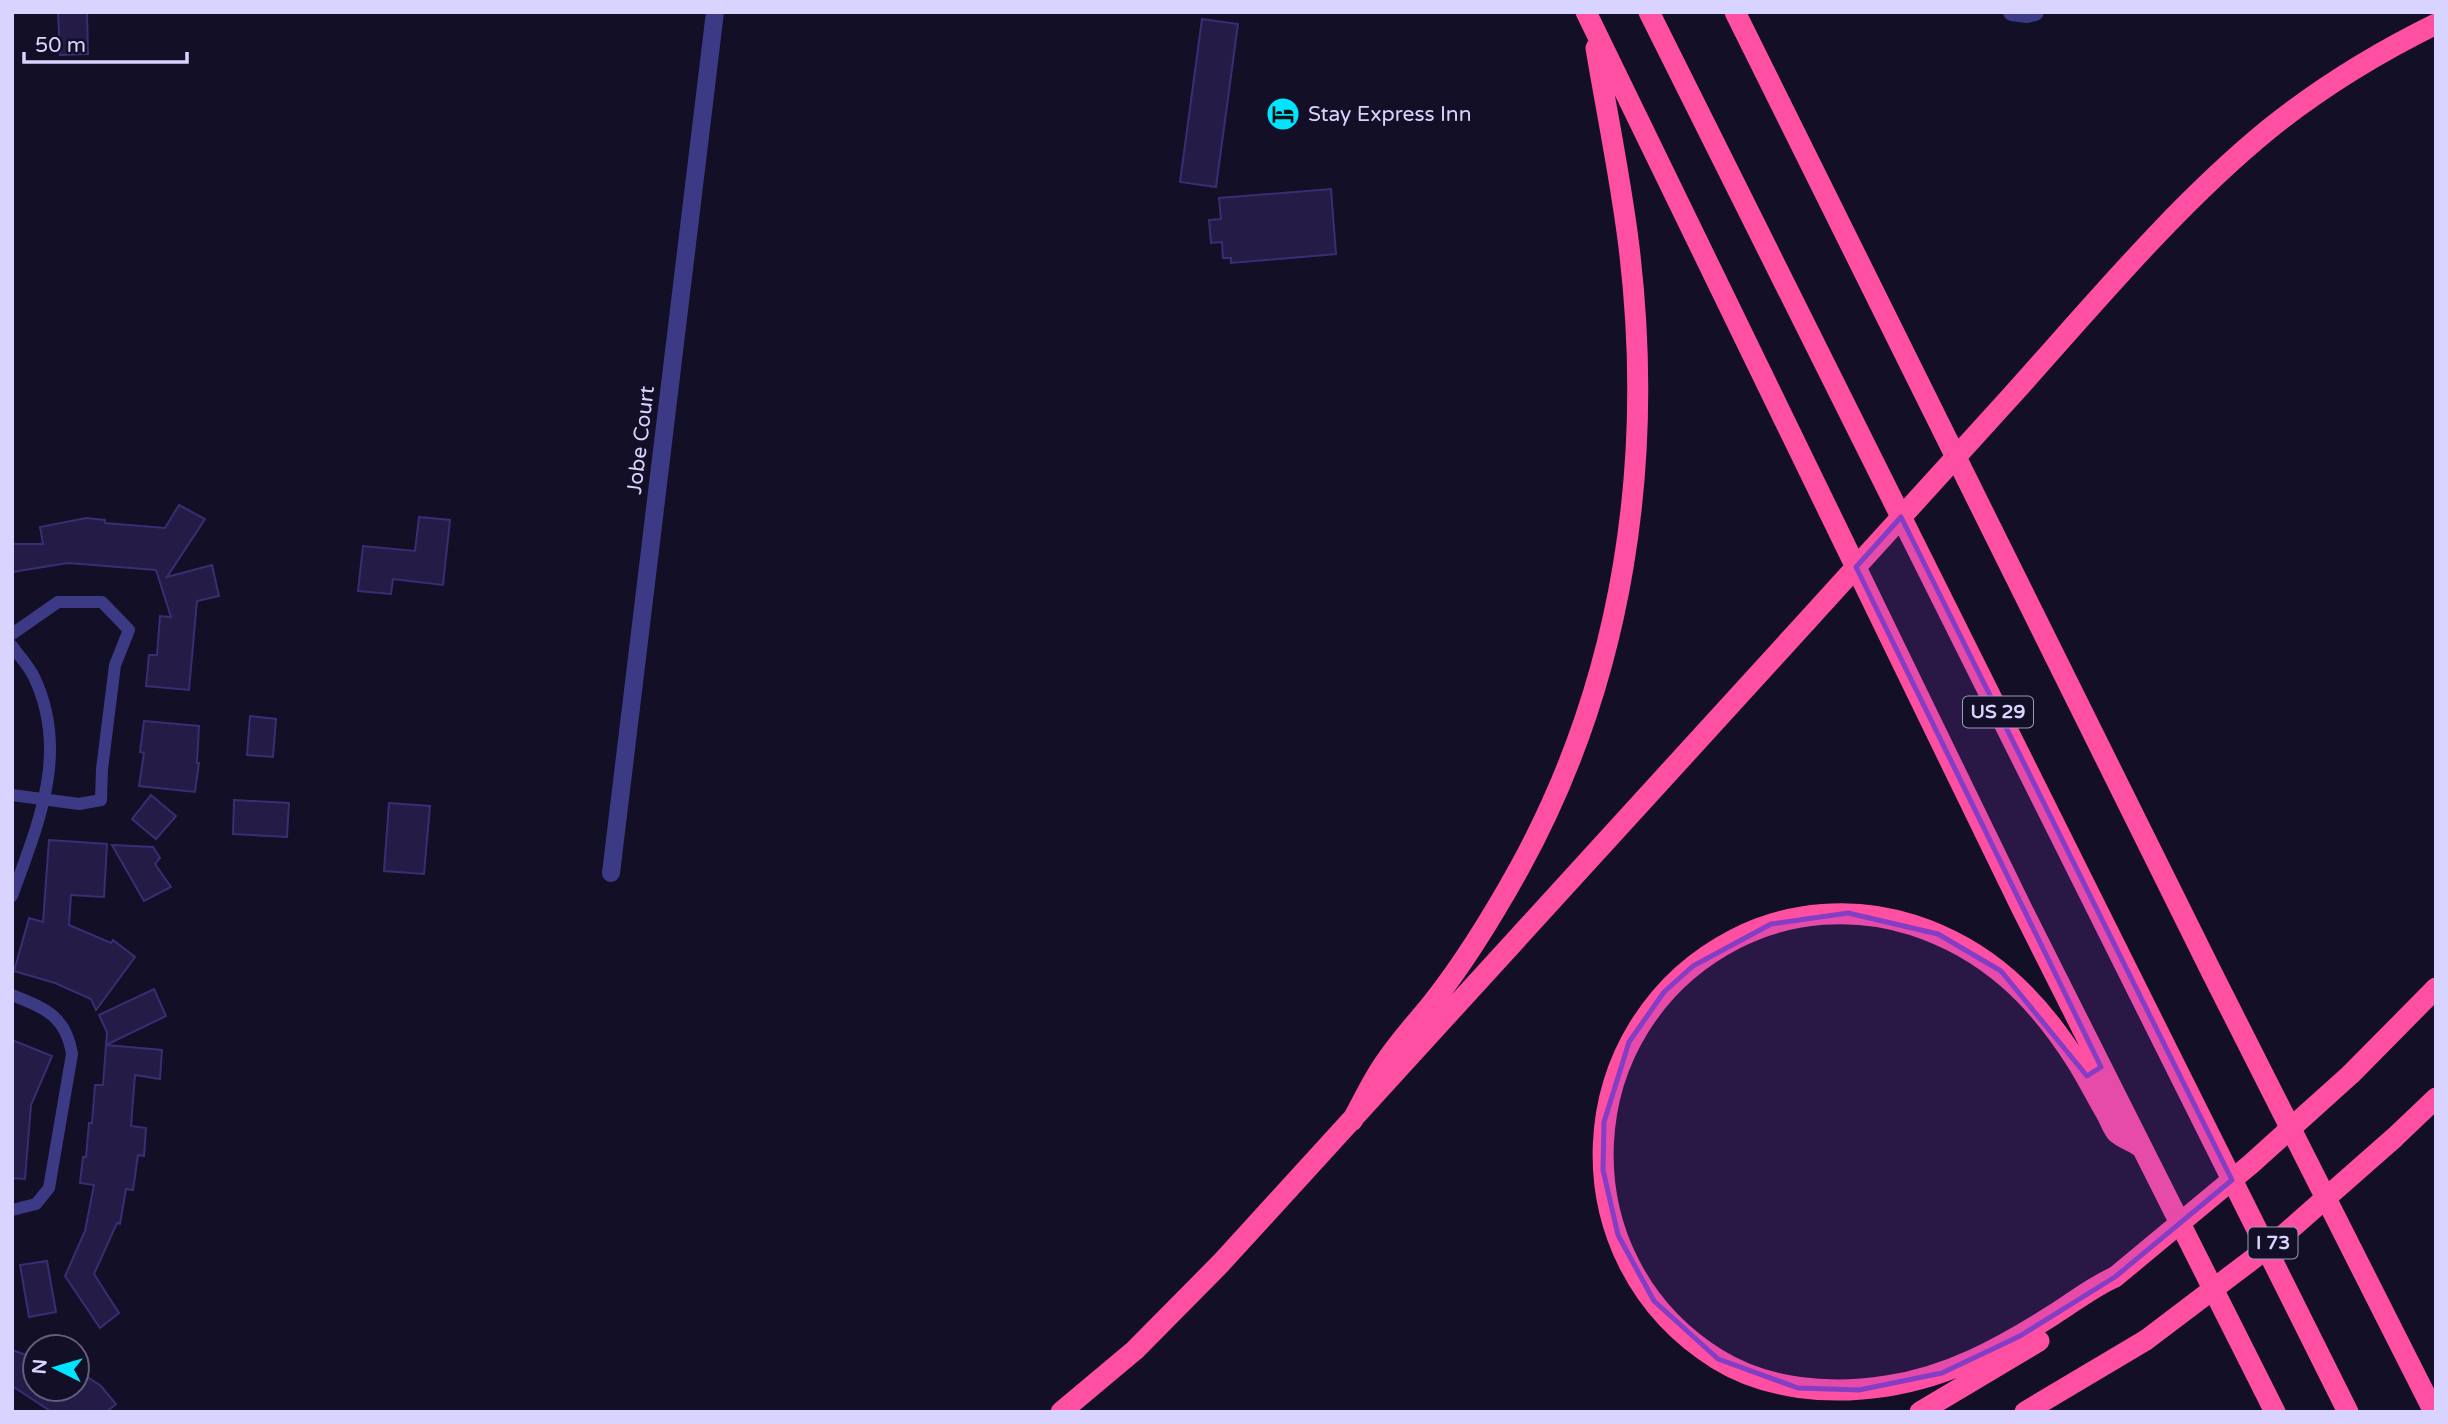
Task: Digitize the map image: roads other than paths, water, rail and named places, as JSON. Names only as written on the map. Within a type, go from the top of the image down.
[{"type":"highway","name":"US 29","points":[[1648,12],[2348,1412]]},
{"type":"highway","points":[[1735,12],[2434,1412]]},
{"type":"highway","points":[[1352,1121],[1385,1061],[1434,1001],[1479,939],[1521,865],[1562,783],[1590,707],[1621,589],[1634,492],[1638,376],[1629,248],[1589,19]]},
{"type":"highway","points":[[1589,19],[2022,909],[2275,1412]]},
{"type":"highway","points":[[1061,1412],[1135,1350],[1222,1263],[2146,248],[2213,179],[2270,129],[2342,76],[2436,24]]},
{"type":"highway","points":[[2115,1277],[2092,1287],[2059,1311],[1987,1354],[1942,1373],[1919,1379],[1858,1390],[1826,1390],[1798,1388],[1744,1372],[1718,1359],[1671,1321],[1639,1280],[1628,1259],[1611,1214],[1603,1170],[1604,1122],[1609,1094],[1629,1042],[1645,1017],[1664,992],[1693,966],[1737,938],[1771,924],[1806,916],[1847,913],[1909,923],[1972,951],[2001,971],[2046,1019],[2068,1050],[2116,1132],[2141,1147]]},
{"type":"highway","points":[[1920,1412],[2038,1341],[2097,1299],[2115,1277],[2251,1164],[2351,1074],[2436,988]]},
{"type":"highway","name":"I 73","points":[[2025,1412],[2146,1340],[2278,1240],[2394,1139],[2436,1098]]},
{"type":"street","name":"Jobe Court","points":[[611,873],[715,12]]},
{"type":"street","points":[[2012,12],[2035,12]]},
{"type":"lane","points":[[12,634],[58,602],[102,602],[129,630],[115,665],[102,769],[101,800],[79,804],[12,795]]},
{"type":"lane","points":[[12,646],[34,675],[49,719],[50,773],[36,828],[12,896]]},
{"type":"lane","points":[[12,995],[42,1007],[57,1018],[69,1034],[72,1054],[49,1188],[36,1204],[12,1209]]},
{"type":"place","name":"Stay Express Inn","points":[[1283,114]]}]
